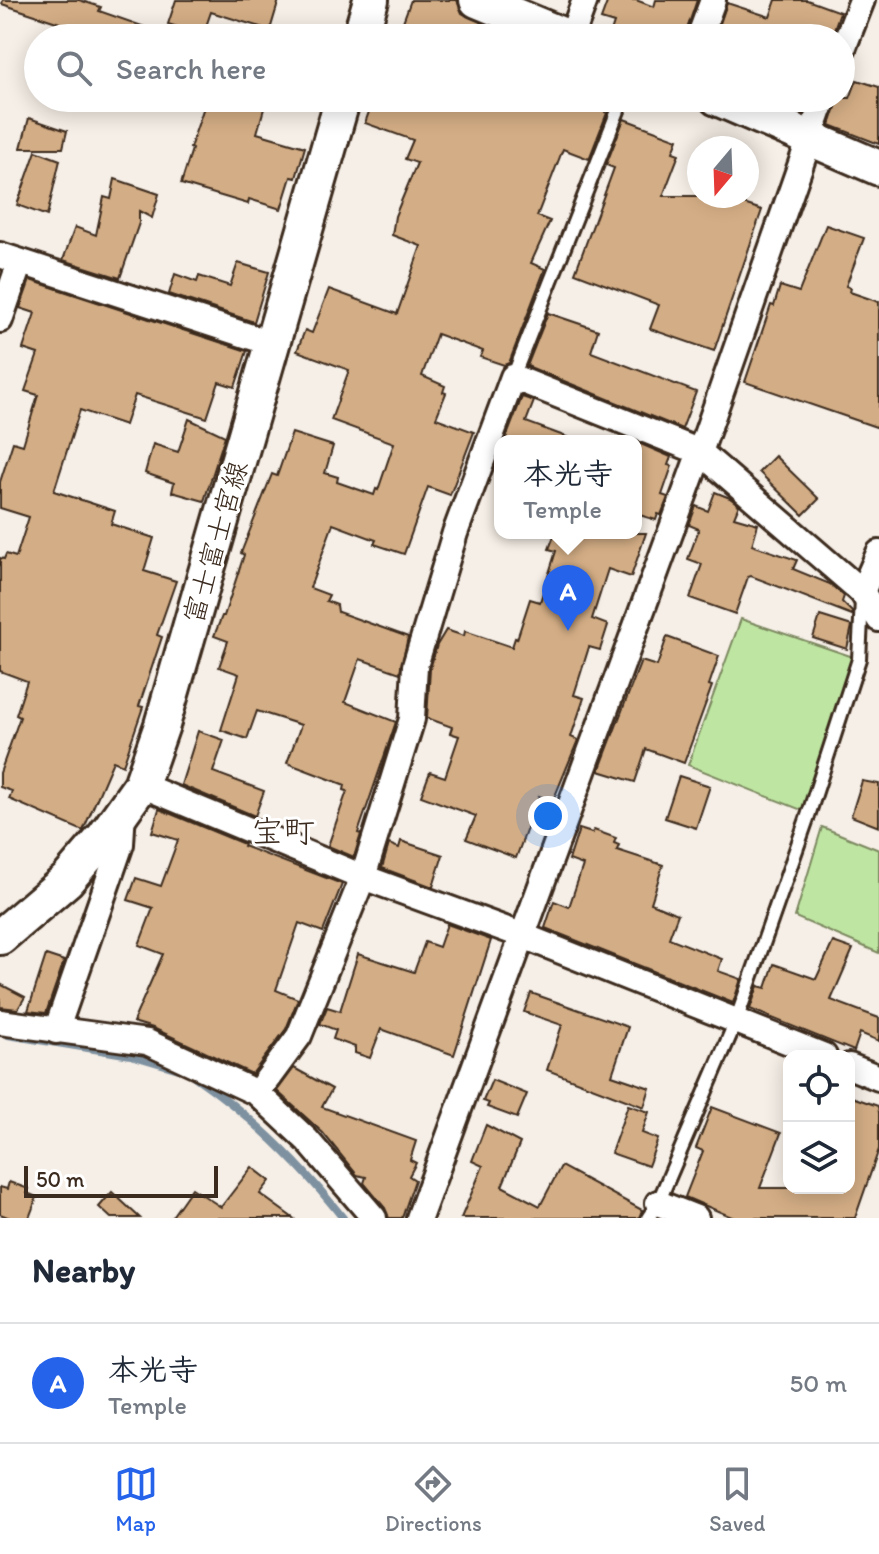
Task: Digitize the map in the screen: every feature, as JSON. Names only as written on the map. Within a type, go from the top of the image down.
[{"type":"main road","points":[[364,24],[371,0]]},
{"type":"main road","points":[[477,0],[536,24]]},
{"type":"main road","name":"富士富士宮線","points":[[0,937],[67,880],[104,837],[132,796],[162,725],[339,112]]},
{"type":"main road","points":[[751,112],[879,168]]},
{"type":"street","points":[[576,24],[585,0]]},
{"type":"street","points":[[704,24],[713,0]]},
{"type":"street","points":[[853,24],[862,0]]},
{"type":"street","points":[[419,1218],[700,452],[819,112]]},
{"type":"street","points":[[0,320],[10,259],[273,344]]},
{"type":"street","points":[[257,1093],[299,1036],[363,877],[412,719],[415,666],[455,533],[513,377],[700,452],[862,592],[879,619]]},
{"type":"street","points":[[862,592],[879,553]]},
{"type":"street","points":[[56,1031],[121,844],[132,796],[521,935],[809,1050]]},
{"type":"street","points":[[0,1022],[147,1042],[257,1093],[307,1140],[374,1218]]},
{"type":"street","points":[[855,1068],[879,1078]]},
{"type":"street","points":[[653,1210],[696,1218]]},
{"type":"lane","points":[[513,377],[617,112]]},
{"type":"lane","points":[[653,1210],[736,1021],[809,813],[859,659],[862,592]]},
{"type":"green space","points":[[741,619],[859,659],[809,813],[688,765]]},
{"type":"green space","points":[[822,827],[879,850],[879,953],[795,917]]},
{"type":"building","points":[[3,0],[79,0],[101,7],[99,11],[136,24],[63,24],[2,4]]},
{"type":"building","points":[[176,0],[279,0],[272,24],[250,24],[211,12],[207,24],[168,24]]},
{"type":"building","points":[[411,0],[457,0],[462,13],[485,24],[402,24]]},
{"type":"building","points":[[608,0],[636,0],[654,7],[656,0],[697,0],[689,24],[614,24],[601,19]]},
{"type":"building","points":[[776,0],[807,0],[840,12],[836,24],[720,24],[727,3],[770,17]]},
{"type":"building","points":[[857,80],[879,87],[879,144],[830,125],[834,112],[855,112]]},
{"type":"building","points":[[202,112],[263,112],[257,133],[305,147],[296,178],[291,177],[281,209],[249,199],[248,204],[181,184]]},
{"type":"building","points":[[369,112],[607,113],[589,159],[563,149],[537,216],[550,221],[531,263],[545,269],[509,363],[504,365],[480,357],[483,351],[437,334],[422,376],[445,386],[443,392],[446,393],[436,418],[474,432],[450,495],[428,487],[404,554],[374,544],[376,540],[333,524],[310,588],[329,595],[326,601],[337,605],[338,612],[408,637],[400,673],[360,659],[345,702],[396,722],[358,833],[361,834],[354,857],[328,846],[347,791],[344,790],[345,785],[287,763],[301,725],[257,711],[247,739],[221,730],[239,674],[219,667],[228,641],[214,636],[224,616],[244,555],[241,553],[272,474],[277,476],[292,433],[333,446],[325,473],[338,477],[337,482],[374,495],[394,443],[331,420],[349,370],[297,351],[305,330],[312,333],[329,289],[397,314],[421,246],[392,235],[395,216],[417,163],[405,159],[413,140],[365,123]]},
{"type":"building","points":[[29,118],[67,131],[63,148],[21,148]]},
{"type":"building","points":[[624,119],[678,139],[673,152],[679,154],[663,196],[687,196],[687,208],[762,210],[714,351],[650,329],[659,305],[575,273],[614,168],[606,165]]},
{"type":"building","points":[[36,151],[60,160],[47,216],[17,205]]},
{"type":"building","points":[[115,179],[159,194],[152,218],[139,211],[139,223],[120,278],[63,260],[75,227],[96,235],[104,197],[111,199]]},
{"type":"building","points":[[826,225],[864,238],[846,286],[851,288],[850,292],[879,302],[879,428],[745,382],[780,286],[799,292]]},
{"type":"building","points":[[238,263],[269,272],[254,322],[169,294],[175,274],[197,282],[199,276],[230,286]]},
{"type":"building","points":[[30,280],[247,351],[235,387],[219,382],[207,418],[135,395],[125,425],[80,410],[54,491],[115,511],[111,524],[154,538],[144,571],[176,581],[157,635],[162,637],[123,765],[113,761],[83,831],[9,799],[12,791],[0,787],[0,773],[20,717],[16,715],[27,681],[0,671],[0,558],[4,559],[6,554],[16,557],[29,517],[0,508],[0,482],[13,442],[23,445],[38,395],[25,391],[38,354],[23,349],[35,313],[20,308]]},
{"type":"building","points":[[548,313],[598,330],[591,352],[696,392],[682,429],[527,366]]},
{"type":"building","points":[[522,397],[534,401],[526,422],[561,435],[507,435]]},
{"type":"building","points":[[189,419],[225,436],[204,501],[172,492],[174,483],[145,473],[153,444],[178,452]]},
{"type":"building","points":[[642,445],[671,457],[668,465],[672,466],[662,495],[668,497],[656,520],[642,516]]},
{"type":"building","points":[[775,456],[819,499],[803,515],[759,472]]},
{"type":"building","points":[[715,492],[739,505],[734,517],[758,524],[752,545],[797,560],[793,569],[830,584],[844,596],[842,602],[852,615],[751,576],[735,614],[690,598],[702,564],[688,559],[699,529],[689,525],[696,506],[708,511]]},
{"type":"building","points":[[642,533],[646,533],[631,577],[608,569],[592,619],[608,625],[600,650],[589,647],[574,695],[584,698],[571,737],[578,740],[553,801],[539,796],[516,858],[466,839],[476,816],[421,796],[430,772],[445,777],[459,736],[450,733],[452,727],[427,718],[430,669],[437,645],[446,630],[464,636],[465,631],[512,647],[530,599],[540,602],[556,551],[549,549],[553,539],[642,539]]},
{"type":"building","points":[[820,616],[852,626],[847,649],[813,638]]},
{"type":"building","points":[[667,637],[719,656],[709,685],[712,686],[684,763],[646,749],[635,782],[599,771],[641,661],[657,666]]},
{"type":"building","points":[[198,731],[224,740],[213,772],[264,791],[255,816],[181,785]]},
{"type":"building","points":[[679,776],[710,786],[696,828],[665,818]]},
{"type":"building","points":[[862,781],[879,784],[879,827],[851,816]]},
{"type":"building","points":[[159,809],[342,884],[323,932],[299,923],[276,990],[298,999],[286,1029],[252,1074],[153,1028],[133,1022],[163,954],[139,945],[153,908],[128,900],[136,878],[161,886],[178,840],[152,832]]},
{"type":"building","points":[[579,829],[592,833],[594,830],[616,838],[614,843],[619,845],[617,850],[663,865],[651,903],[678,914],[669,938],[722,959],[718,971],[741,979],[733,1003],[545,928],[554,901],[569,907],[583,865],[569,860]]},
{"type":"building","points":[[401,841],[443,855],[433,887],[382,868],[389,844],[399,848]]},
{"type":"building","points":[[447,924],[491,940],[454,1055],[381,1029],[370,1058],[355,1053],[355,1047],[333,1039],[336,1030],[320,1024],[327,1007],[340,1011],[358,954],[414,972],[425,942],[439,947]]},
{"type":"building","points":[[833,942],[853,949],[831,1000],[879,1018],[879,1041],[860,1033],[854,1050],[852,1050],[750,1009],[758,986],[766,988],[774,964],[816,979]]},
{"type":"building","points":[[46,955],[64,961],[46,1013],[28,1011]]},
{"type":"building","points":[[0,984],[25,997],[18,1009],[0,1007]]},
{"type":"building","points":[[531,993],[628,1027],[612,1075],[650,1088],[644,1107],[547,1070],[562,1025],[524,1012]]},
{"type":"building","points":[[294,1068],[332,1089],[322,1107],[416,1141],[410,1160],[416,1163],[409,1176],[415,1180],[402,1218],[389,1218],[385,1208],[364,1183],[366,1177],[357,1175],[323,1133],[277,1091]]},
{"type":"building","points":[[492,1080],[527,1094],[517,1118],[487,1107],[489,1103],[483,1101]]},
{"type":"building","points":[[855,1098],[878,1106],[879,1149],[855,1218],[734,1218],[685,1197],[703,1151],[696,1148],[712,1107],[781,1133],[760,1188],[783,1188],[783,1194],[855,1194]]},
{"type":"building","points":[[628,1105],[649,1112],[642,1133],[658,1139],[648,1166],[611,1153]]},
{"type":"building","points":[[486,1125],[520,1143],[502,1186],[540,1206],[561,1166],[642,1210],[639,1218],[461,1218],[483,1166],[472,1161]]},
{"type":"building","points":[[252,1167],[270,1181],[260,1194],[293,1218],[171,1218],[192,1188],[221,1207]]},
{"type":"building","points":[[9,1182],[29,1189],[27,1193],[37,1197],[29,1218],[10,1218],[0,1214],[0,1187],[7,1189]]},
{"type":"building","points":[[112,1192],[140,1218],[111,1218],[99,1207]]},
{"type":"waterway","points":[[8,1035],[131,1055],[182,1070]]},
{"type":"waterway","points":[[194,1076],[236,1107],[274,1141],[343,1218]]},
{"type":"place","name":"本光寺","points":[[568,631]]},
{"type":"district","name":"宝町","points":[[283,831]]}]
